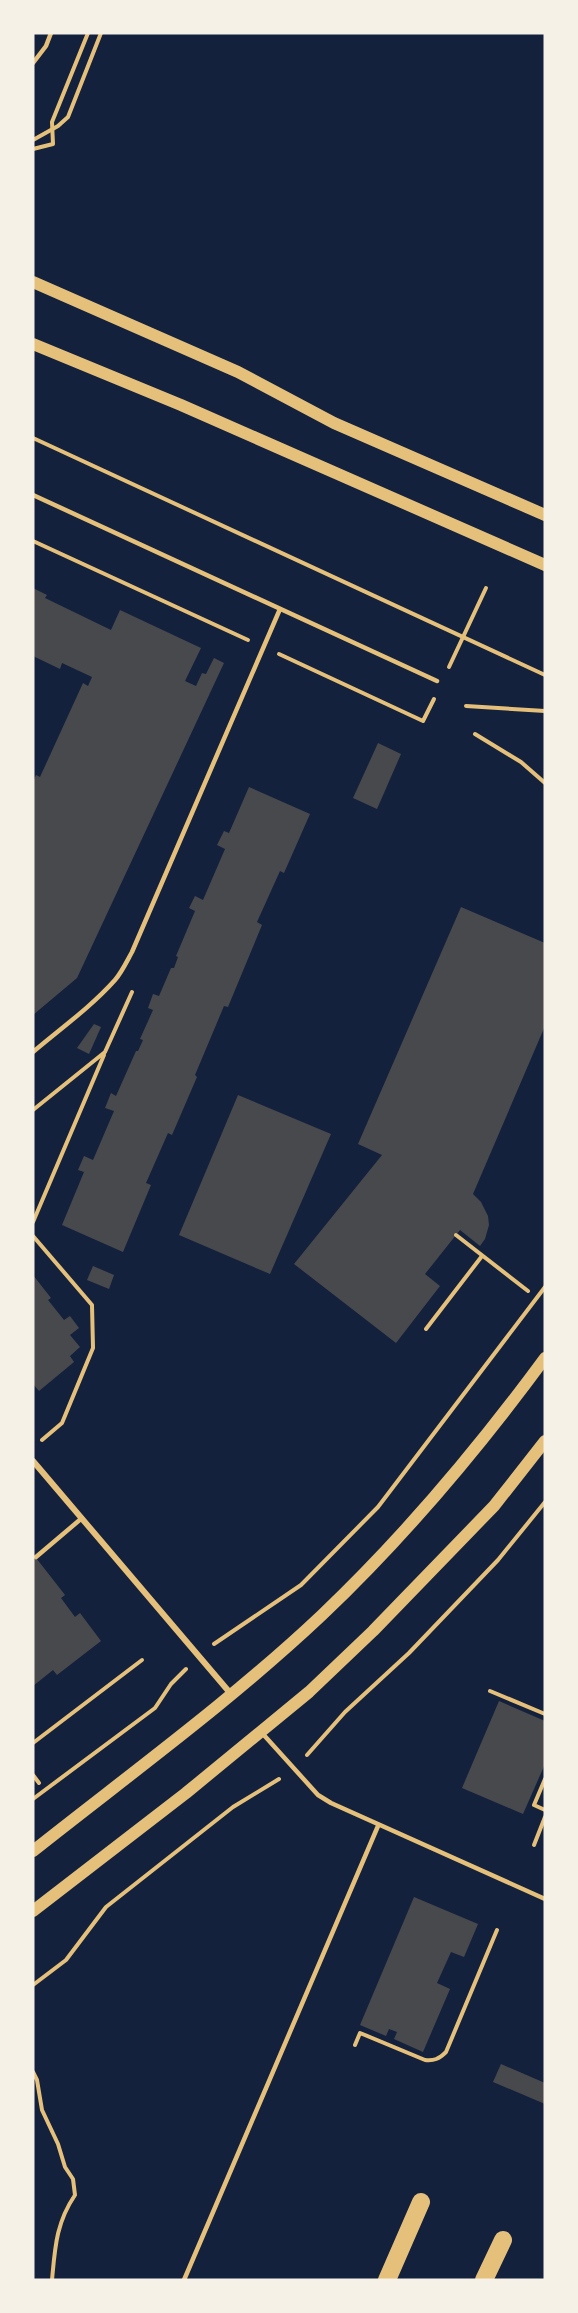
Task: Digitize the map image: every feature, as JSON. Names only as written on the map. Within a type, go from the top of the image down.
[{"type":"highway","points":[[387,2280],[421,2202]]},
{"type":"highway","points":[[484,2280],[503,2240]]},
{"type":"main road","points":[[33,282],[238,372],[334,423],[545,515]]},
{"type":"main road","points":[[33,344],[181,405],[545,566]]},
{"type":"main road","points":[[33,1851],[231,1694],[321,1616],[394,1543],[504,1414],[545,1358]]},
{"type":"main road","points":[[33,1911],[262,1732],[344,1660],[494,1506],[545,1441]]},
{"type":"street","points":[[33,1461],[231,1694]]},
{"type":"lane","points":[[33,63],[51,33]]},
{"type":"lane","points":[[33,495],[437,681]]},
{"type":"lane","points":[[33,1052],[103,992],[123,968],[137,941],[280,609]]},
{"type":"lane","points":[[36,1557],[82,1518]]},
{"type":"lane","points":[[262,1732],[318,1795],[378,1826],[545,1899]]},
{"type":"lane","points":[[184,2280],[378,1826]]},
{"type":"path","points":[[33,149],[53,144],[52,122],[88,33]]},
{"type":"path","points":[[33,140],[51,131],[68,117],[101,33]]},
{"type":"path","points":[[33,438],[545,675]]},
{"type":"path","points":[[466,706],[545,711]]},
{"type":"path","points":[[475,734],[521,762],[545,783]]},
{"type":"path","points":[[33,1222],[105,1052]]},
{"type":"path","points":[[456,1235],[528,1291]]},
{"type":"path","points":[[33,1236],[92,1305],[93,1348],[62,1423],[42,1440]]},
{"type":"path","points":[[426,1329],[483,1256]]},
{"type":"path","points":[[211,1647],[301,1585],[350,1537],[402,1476],[545,1287]]},
{"type":"path","points":[[305,1757],[345,1712],[409,1653],[498,1560],[545,1502]]},
{"type":"path","points":[[33,1743],[142,1660]]},
{"type":"path","points":[[33,1799],[155,1708],[171,1684],[188,1666]]},
{"type":"path","points":[[490,1690],[545,1714]]},
{"type":"path","points":[[33,1775],[39,1783]]},
{"type":"path","points":[[545,1779],[534,1805],[545,1810]]},
{"type":"path","points":[[33,1985],[66,1960],[106,1906],[233,1807],[278,1780]]},
{"type":"path","points":[[534,1845],[545,1817]]},
{"type":"path","points":[[355,2044],[360,2033],[425,2061],[432,2061],[442,2056],[446,2052],[497,1930]]},
{"type":"path","points":[[33,2072],[37,2080],[42,2110],[58,2144],[65,2166],[73,2179],[75,2195],[67,2207],[56,2236],[52,2280]]},
{"type":"building","points":[[33,588],[47,595],[45,598],[111,630],[120,610],[201,648],[185,681],[196,686],[202,673],[206,674],[214,658],[224,663],[77,978],[33,1015],[33,782],[36,775],[40,777],[83,683],[88,686],[92,677],[62,663],[60,669],[33,656]]},
{"type":"building","points":[[378,743],[401,754],[377,809],[353,798]]},
{"type":"building","points":[[249,787],[310,814],[284,873],[280,871],[257,922],[262,925],[228,1007],[224,1006],[172,1135],[168,1133],[146,1183],[151,1185],[123,1252],[62,1225],[84,1172],[78,1170],[84,1156],[93,1160],[114,1111],[105,1108],[111,1093],[116,1096],[143,1040],[140,1039],[153,1010],[148,1008],[153,994],[159,996],[171,968],[174,968],[178,957],[176,956],[195,911],[189,908],[195,896],[203,900],[225,849],[217,845],[224,831],[229,833]]},
{"type":"building","points":[[461,907],[545,943],[545,1026],[473,1194],[481,1202],[488,1216],[489,1225],[485,1239],[480,1246],[460,1230],[425,1274],[440,1286],[396,1343],[294,1264],[382,1155],[358,1144]]},
{"type":"building","points":[[94,1024],[101,1027],[89,1054],[77,1048]]},
{"type":"building","points":[[238,1095],[331,1134],[270,1274],[179,1235]]},
{"type":"building","points":[[93,1266],[114,1275],[109,1289],[87,1280]]},
{"type":"building","points":[[33,1275],[51,1298],[48,1300],[64,1320],[70,1316],[79,1328],[70,1335],[80,1347],[70,1356],[74,1362],[39,1391],[33,1384]]},
{"type":"building","points":[[33,1554],[65,1595],[61,1598],[75,1617],[80,1613],[101,1641],[57,1675],[53,1670],[33,1686]]},
{"type":"building","points":[[499,1701],[545,1721],[545,1764],[523,1814],[462,1788]]},
{"type":"building","points":[[414,1897],[478,1924],[464,1957],[451,1952],[437,1983],[450,1989],[423,2052],[394,2039],[397,2032],[389,2029],[386,2036],[360,2025]]},
{"type":"building","points":[[501,2064],[545,2083],[545,2104],[493,2082]]}]
